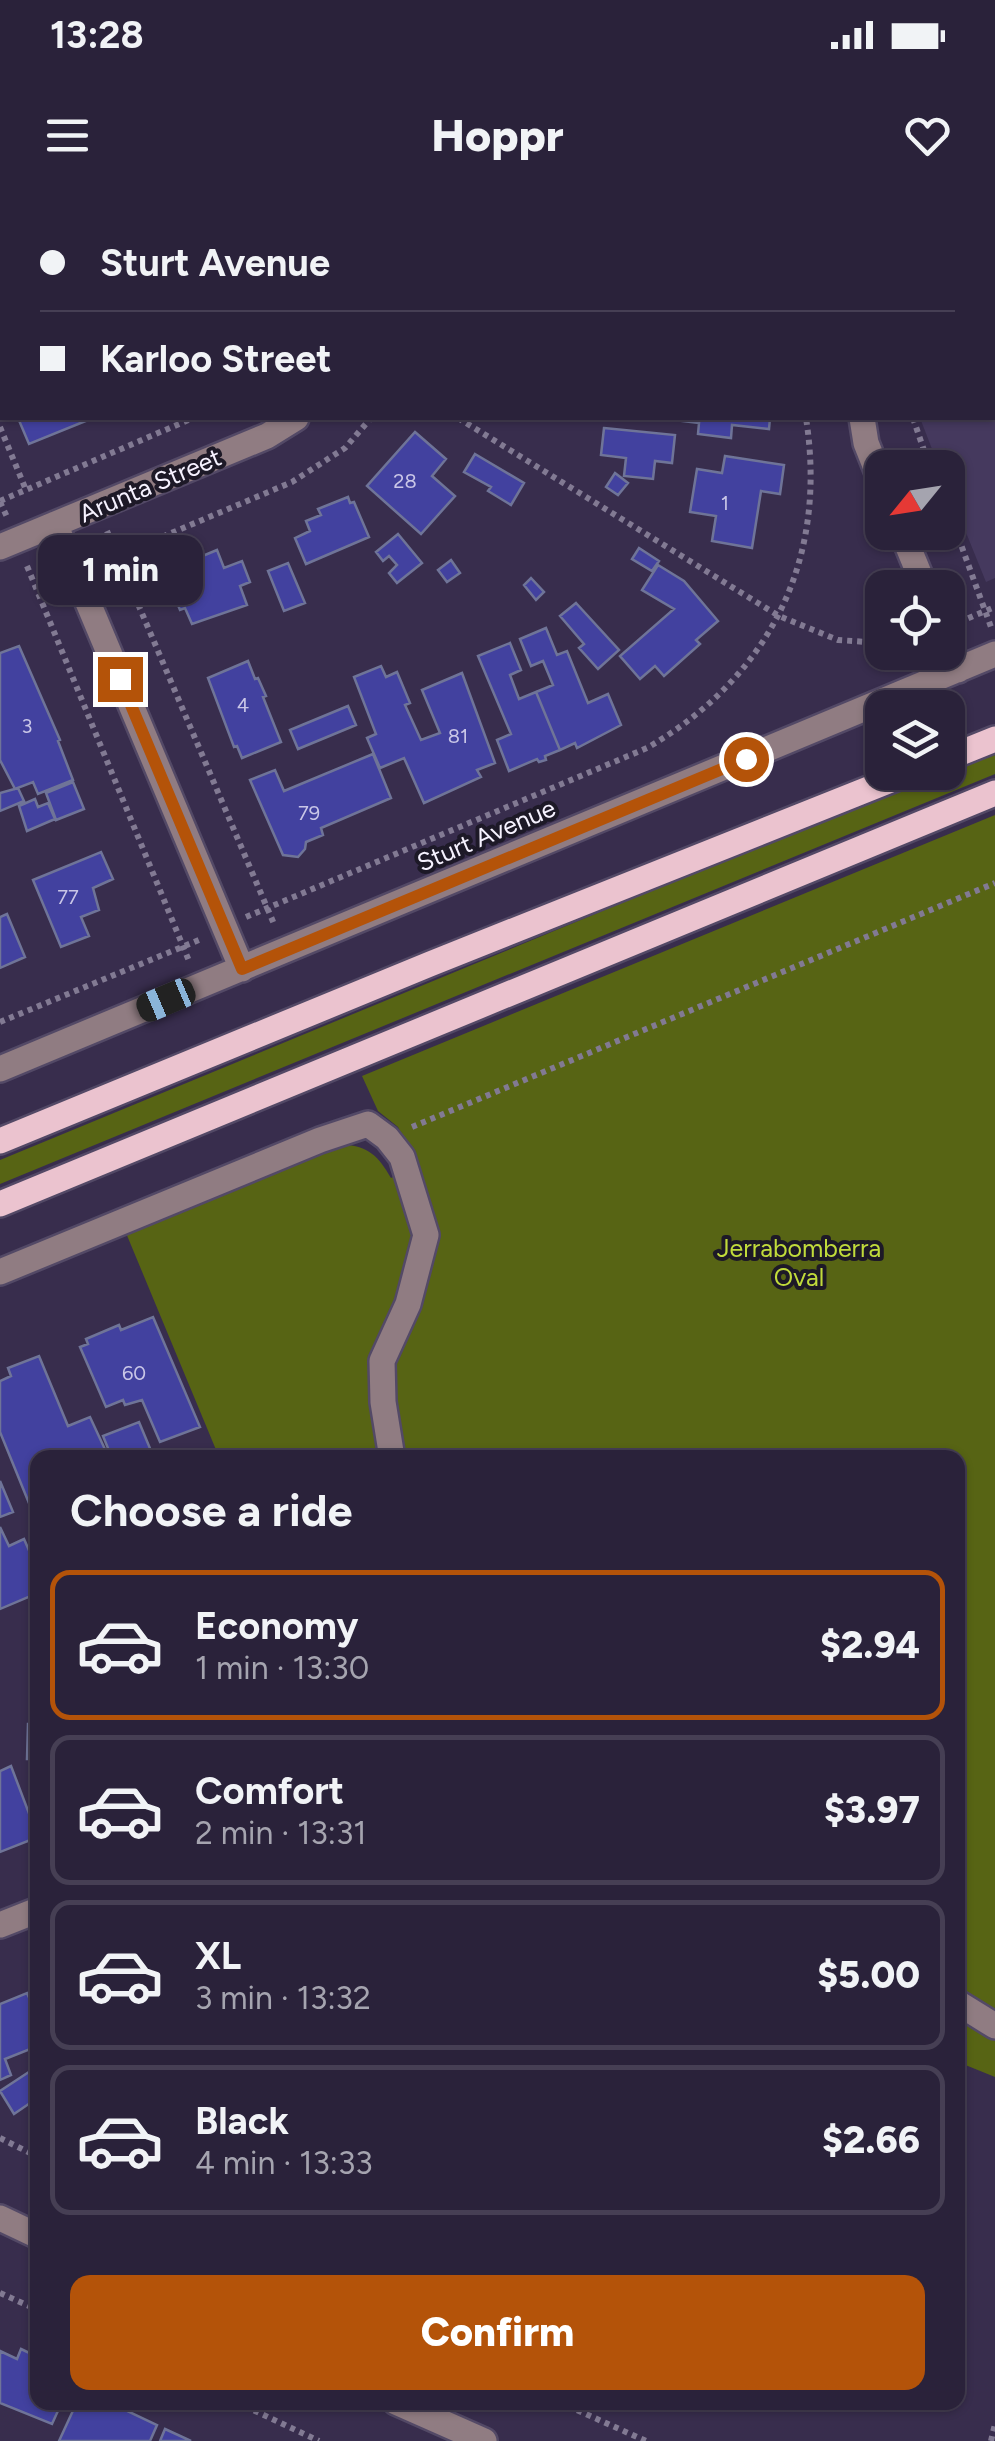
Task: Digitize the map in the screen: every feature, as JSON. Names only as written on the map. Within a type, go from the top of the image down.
[{"type":"main road","points":[[965,752],[995,740]]},
{"type":"main road","points":[[0,1142],[430,964],[867,790]]},
{"type":"main road","points":[[0,1204],[995,793]]},
{"type":"street","name":"Arunta Street","points":[[8,543],[268,436],[293,420]]},
{"type":"street","points":[[862,420],[869,450]]},
{"type":"street","points":[[55,524],[242,969]]},
{"type":"street","name":"Sturt Avenue","points":[[965,667],[995,654]]},
{"type":"street","name":"Sturt Avenue","points":[[0,1069],[958,670]]},
{"type":"street","points":[[0,1272],[320,1140],[368,1124],[387,1138],[402,1157],[426,1235],[408,1304],[382,1361],[383,1402],[391,1450]]},
{"type":"street","points":[[0,1925],[30,1913]]},
{"type":"street","points":[[965,2007],[995,2026]]},
{"type":"street","points":[[0,2218],[30,2232]]},
{"type":"street","points":[[414,2410],[484,2441]]},
{"type":"path","points":[[188,420],[0,501],[8,543],[199,986]]},
{"type":"path","points":[[118,556],[292,482],[345,448],[369,420]]},
{"type":"path","points":[[461,420],[779,616],[838,640],[865,642]]},
{"type":"path","points":[[267,908],[647,748],[720,696],[750,662],[779,616],[798,568],[809,515],[812,466],[806,420]]},
{"type":"path","points":[[914,420],[924,450]]},
{"type":"path","points":[[0,427],[26,490]]},
{"type":"path","points":[[96,507],[286,951]]},
{"type":"path","points":[[963,550],[995,637]]},
{"type":"path","points":[[965,620],[995,607]]},
{"type":"path","points":[[387,1138],[995,883]]},
{"type":"path","points":[[0,1022],[184,947]]},
{"type":"path","points":[[0,2138],[30,2152]]},
{"type":"path","points":[[0,2293],[30,2306]]},
{"type":"path","points":[[253,2410],[319,2441]]},
{"type":"path","points":[[577,2410],[646,2441]]},
{"type":"path","points":[[992,2441],[995,2424]]},
{"type":"shaded area","points":[[921,420],[995,420],[995,578],[986,582],[965,530],[965,450],[932,450]]},
{"type":"green space","points":[[995,755],[995,774],[965,786],[965,766]]},
{"type":"green space","points":[[899,790],[956,790],[0,1184],[0,1160]]},
{"type":"green space","name":"Jerrabomberra Oval","points":[[995,815],[995,2077],[965,2065],[965,1450],[216,1450],[126,1233],[343,1145],[372,1154],[391,1178],[417,1166],[398,1127],[378,1111],[362,1076]]},
{"type":"building","points":[[19,420],[88,420],[29,444]]},
{"type":"building","points":[[674,420],[770,420],[769,429],[732,425],[731,438],[698,434],[699,423]]},
{"type":"building","points":[[604,428],[675,435],[672,463],[655,461],[653,479],[624,476],[626,458],[601,455]]},
{"type":"building","points":[[415,432],[446,459],[432,476],[455,496],[421,534],[367,486]]},
{"type":"building","points":[[475,454],[524,483],[511,505],[488,491],[491,487],[464,472]]},
{"type":"building","points":[[725,456],[784,465],[780,494],[761,491],[752,548],[712,541],[716,516],[690,512],[697,469],[722,473]]},
{"type":"building","points":[[615,473],[628,483],[618,495],[606,487]]},
{"type":"building","points":[[348,497],[369,537],[306,564],[295,538],[310,531],[306,521],[321,515],[318,509]]},
{"type":"building","points":[[398,534],[422,563],[397,583],[389,573],[397,565],[389,556],[383,561],[376,552]]},
{"type":"building","points":[[639,548],[659,561],[652,571],[632,559]]},
{"type":"building","points":[[217,550],[224,568],[242,561],[250,582],[240,586],[247,605],[192,624],[185,608],[180,610],[164,572]]},
{"type":"building","points":[[451,560],[460,573],[447,582],[438,570]]},
{"type":"building","points":[[288,563],[305,603],[284,611],[268,571]]},
{"type":"building","points":[[658,565],[684,581],[718,621],[696,640],[700,644],[664,676],[655,666],[640,679],[620,656],[674,609],[642,590]]},
{"type":"building","points":[[531,578],[544,592],[536,600],[524,585]]},
{"type":"building","points":[[576,603],[619,650],[598,669],[579,648],[584,644],[560,616]]},
{"type":"building","points":[[546,628],[557,655],[567,651],[588,703],[608,694],[621,725],[577,748],[575,743],[560,750],[536,692],[553,685],[543,661],[531,666],[520,639]]},
{"type":"building","points":[[510,643],[521,670],[510,675],[519,699],[536,692],[560,750],[545,756],[546,760],[537,759],[509,771],[497,740],[511,734],[478,656]]},
{"type":"building","points":[[19,646],[73,780],[38,794],[33,782],[15,789],[0,760],[0,653]]},
{"type":"building","points":[[248,661],[266,696],[263,697],[281,742],[242,758],[237,746],[234,747],[208,678]]},
{"type":"building","points":[[381,666],[386,677],[397,672],[410,703],[405,705],[421,740],[440,733],[422,690],[462,673],[495,763],[477,770],[481,777],[424,803],[404,758],[380,768],[367,738],[376,734],[354,677]]},
{"type":"building","points":[[348,706],[356,725],[298,749],[290,730]]},
{"type":"building","points":[[373,754],[391,798],[321,828],[323,835],[306,842],[298,857],[283,855],[250,780],[275,770],[284,791]]},
{"type":"building","points":[[73,782],[84,809],[56,820],[46,793]]},
{"type":"building","points":[[18,788],[24,801],[0,811],[0,793]]},
{"type":"building","points":[[35,799],[38,807],[48,803],[55,819],[27,831],[19,806]]},
{"type":"building","points":[[101,852],[113,879],[93,888],[99,910],[81,917],[89,936],[61,947],[33,880]]},
{"type":"building","points":[[7,914],[25,957],[0,968],[0,917]]},
{"type":"building","points":[[153,1317],[200,1427],[160,1442],[142,1400],[125,1405],[123,1400],[106,1407],[80,1347],[88,1344],[86,1339],[119,1325],[121,1330]]},
{"type":"building","points":[[39,1356],[68,1426],[90,1417],[105,1450],[30,1450],[30,1506],[0,1432],[0,1381],[11,1376],[8,1368]]},
{"type":"building","points":[[139,1422],[151,1450],[109,1450],[103,1436]]},
{"type":"building","points":[[0,1481],[13,1512],[0,1517]]},
{"type":"building","points":[[0,1527],[9,1546],[24,1539],[30,1553],[30,1596],[0,1609]]},
{"type":"building","points":[[28,1724],[30,1724],[30,1759]]},
{"type":"building","points":[[11,1766],[30,1816],[30,1840],[0,1852],[0,1771]]},
{"type":"building","points":[[27,1993],[30,2000],[30,2049],[5,2059],[11,2075],[0,2080],[0,2004]]},
{"type":"building","points":[[30,2071],[30,2103],[14,2114],[0,2091]]},
{"type":"building","points":[[21,2349],[30,2353],[30,2410],[58,2410],[52,2424],[0,2403],[0,2351],[17,2359]]},
{"type":"building","points":[[73,2410],[125,2410],[157,2425],[150,2441],[59,2441]]},
{"type":"building","points":[[165,2429],[191,2441],[160,2441]]},
{"type":"route","points":[[120,679],[242,969],[746,759]]}]
